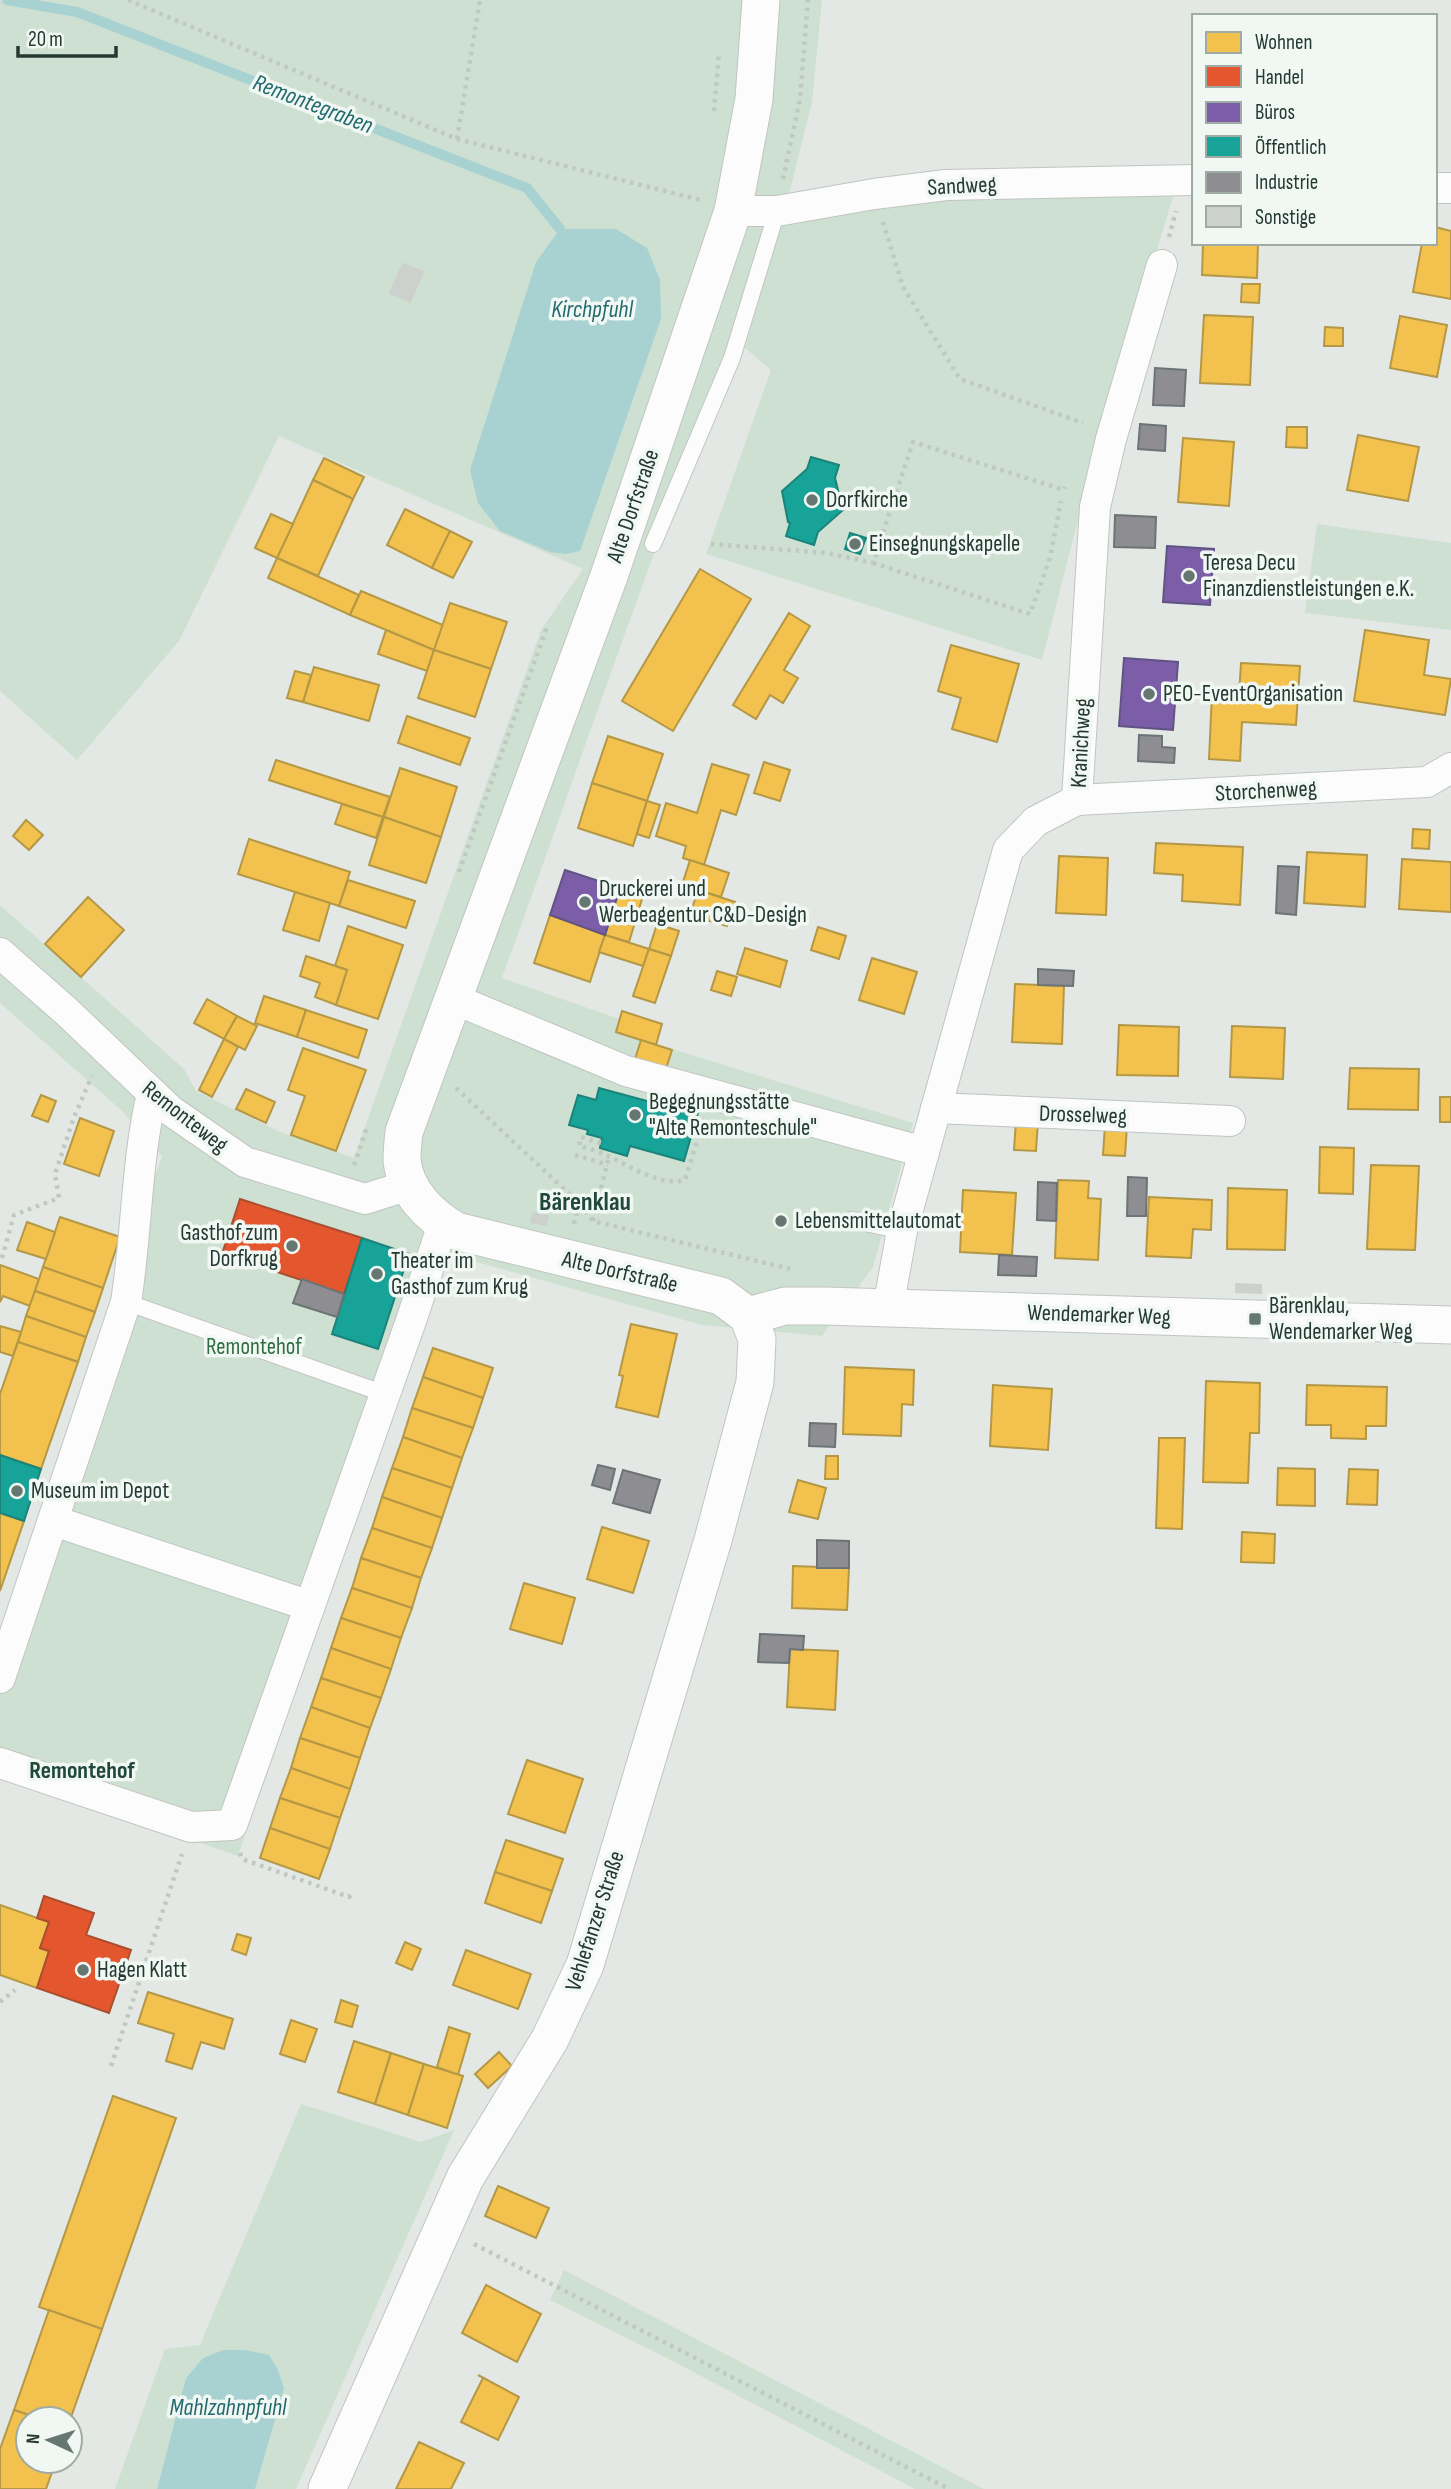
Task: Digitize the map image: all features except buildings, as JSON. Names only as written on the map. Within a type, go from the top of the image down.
[{"type":"street","name":"Alte Dorfstraße","points":[[748,1316],[721,1296],[456,1231],[422,1205],[409,1185],[402,1160],[404,1132],[596,613],[733,211],[754,99],[761,0]]},
{"type":"street","name":"Sandweg","points":[[733,211],[776,211],[946,185],[1189,180]]},
{"type":"street","name":"Kranichweg","points":[[888,1308],[902,1231],[1008,850],[1035,821],[1077,800],[1095,507],[1111,439],[1162,265]]},
{"type":"street","name":"Storchenweg","points":[[1077,800],[1427,782],[1451,768]]},
{"type":"street","name":"Remonteweg","points":[[0,953],[66,1011],[171,1111],[245,1162],[365,1199],[409,1185]]},
{"type":"street","points":[[454,999],[626,1071],[925,1152]]},
{"type":"street","points":[[0,1678],[126,1302],[133,1259],[145,1126],[152,1094]]},
{"type":"street","name":"Drosselweg","points":[[936,1108],[1230,1121]]},
{"type":"street","points":[[0,1763],[191,1827],[232,1825],[443,1223]]},
{"type":"street","name":"Wendemarker Weg","points":[[748,1316],[785,1306],[1451,1325]]},
{"type":"street","name":"Vehlefanzer Straße","points":[[327,2489],[465,2178],[550,2039],[585,1965],[713,1540],[755,1382],[757,1339],[748,1316]]},
{"type":"street","points":[[54,1521],[310,1606]]},
{"type":"lane","points":[[653,544],[732,358],[776,211]]},
{"type":"lane","points":[[852,1220],[902,1231]]},
{"type":"lane","points":[[126,1302],[385,1394]]},
{"type":"path","points":[[128,0],[457,138],[677,192],[733,211]]},
{"type":"path","points":[[457,138],[480,0]]},
{"type":"path","points":[[776,211],[800,99],[808,0]]},
{"type":"path","points":[[1162,265],[1189,180]]},
{"type":"path","points":[[874,194],[904,287],[960,379],[1094,427],[1111,439]]},
{"type":"path","points":[[873,563],[913,442],[1064,490]]},
{"type":"path","points":[[711,544],[827,553],[873,563],[1030,614],[1050,558],[1068,481]]},
{"type":"path","points":[[2,1258],[14,1215],[59,1198],[55,1174],[74,1117],[88,1081],[109,1053]]},
{"type":"path","points":[[461,1075],[456,1088],[579,1203],[593,1222],[790,1269]]},
{"type":"path","points":[[601,1143],[581,1137],[579,1146],[609,1157],[628,1169],[676,1183],[685,1180],[702,1125],[759,1107]]},
{"type":"path","points":[[593,1150],[595,1140]]},
{"type":"path","points":[[575,1155],[608,1165]]},
{"type":"path","points":[[593,1222],[609,1157]]},
{"type":"path","points":[[232,1825],[242,1859],[349,1897],[354,1892]]},
{"type":"path","points":[[111,2066],[191,1827]]},
{"type":"path","points":[[0,2002],[15,1990]]},
{"type":"path","points":[[473,2243],[949,2489]]},
{"type":"green space","points":[[0,0],[822,0],[812,102],[788,199],[1175,190],[1093,462],[1042,660],[706,554],[771,370],[745,348],[782,220],[673,502],[502,978],[619,1019],[616,1032],[913,1123],[873,1267],[822,1336],[702,1325],[441,1252],[238,1856],[0,1773],[0,1647],[162,1156],[121,1110],[0,1003],[0,905],[184,1069],[196,1091],[278,1131],[354,1158],[541,630],[583,569],[279,436],[179,641],[77,760],[0,691]],"holes":[[[616,229],[566,554],[589,230]]]},
{"type":"green space","points":[[1317,524],[1451,543],[1451,630],[1305,613]]},
{"type":"green space","points":[[301,2104],[421,2142],[454,2130],[296,2489],[255,2489],[284,2389],[245,2350],[223,2350],[203,2358],[186,2378],[157,2489],[115,2489],[165,2349],[200,2345]]},
{"type":"green space","points":[[564,2270],[984,2489],[915,2489],[663,2356],[550,2300]]},
{"type":"water","name":"Kirchpfuhl","points":[[560,229],[616,229],[647,248],[660,280],[661,319],[580,551],[566,554],[550,552],[500,531],[478,503],[470,470],[536,262]]},
{"type":"water","name":"Mahlzahnpfuhl","points":[[223,2350],[245,2350],[269,2355],[278,2370],[284,2389],[255,2489],[157,2489],[186,2378],[203,2358]]},
{"type":"waterway","name":"Remontegraben","points":[[7,0],[77,12],[527,188],[560,229]]},
{"type":"place","name":"Dorfkirche","points":[[812,500]]},
{"type":"place","name":"Einsegnungskapelle","points":[[855,544]]},
{"type":"place","name":"Teresa Decu Finanzdienstleistungen e.K.","points":[[1189,576]]},
{"type":"place","name":"PEO-EventOrganisation","points":[[1149,694]]},
{"type":"place","name":"Druckerei und Werbeagentur C&D-Design","points":[[585,902]]},
{"type":"place","name":"Begegnungsstätte \"Alte Remonteschule\"","points":[[635,1115]]},
{"type":"place","name":"Lebensmittelautomat","points":[[781,1221]]},
{"type":"place","name":"Gasthof zum Dorfkrug","points":[[292,1246]]},
{"type":"place","name":"Theater im Gasthof zum Krug","points":[[377,1274]]},
{"type":"place","name":"Bärenklau, Wendemarker Weg","points":[[1255,1319]]},
{"type":"place","name":"Museum im Depot","points":[[17,1491]]},
{"type":"place","name":"Hagen Klatt","points":[[83,1970]]},
{"type":"district","name":"Bärenklau","points":[[585,1202]]},
{"type":"district","name":"Remontehof","points":[[82,1770]]}]
